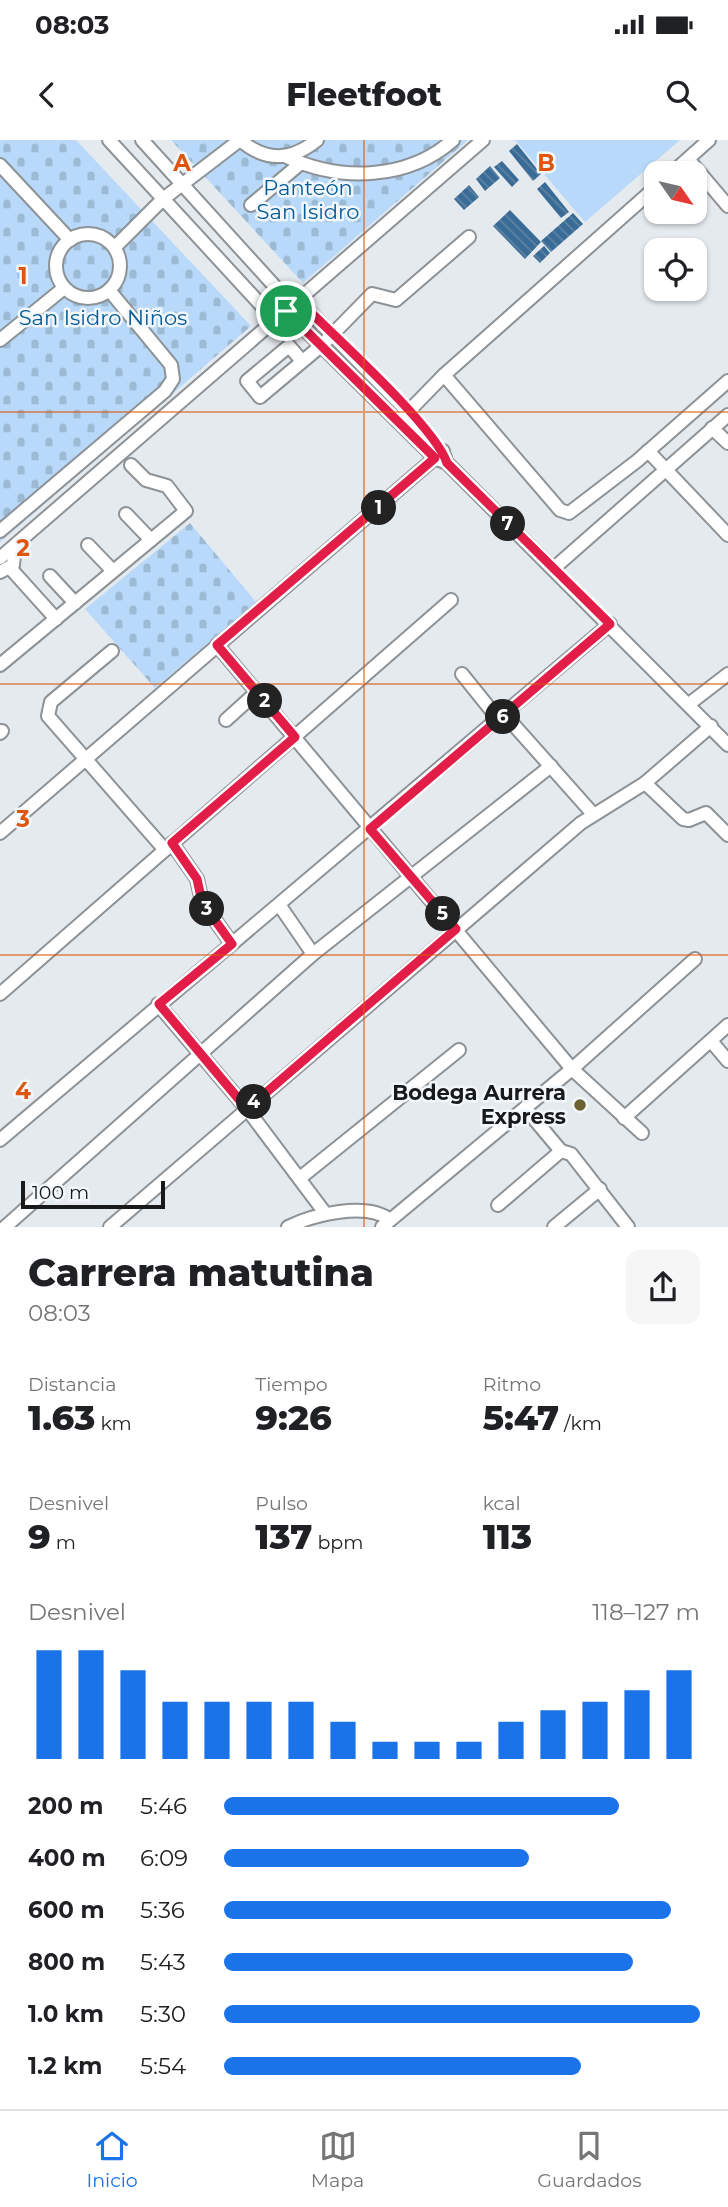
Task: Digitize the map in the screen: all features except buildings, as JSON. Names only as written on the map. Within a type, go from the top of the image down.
[{"type":"street","points":[[109,140],[261,305],[286,311],[322,345],[359,371],[408,412],[442,458]]},
{"type":"street","points":[[142,140],[279,291],[298,300],[332,334],[398,422],[442,458],[728,745]]},
{"type":"street","points":[[114,247],[163,199],[240,140],[261,154],[371,174],[399,171],[440,152],[453,140]]},
{"type":"street","points":[[287,157],[303,151],[317,140]]},
{"type":"street","points":[[0,558],[483,140]]},
{"type":"street","points":[[686,161],[709,140]]},
{"type":"street","points":[[688,159],[728,206]]},
{"type":"street","points":[[251,205],[301,163]]},
{"type":"street","points":[[0,165],[70,240]]},
{"type":"street","points":[[398,422],[444,375],[644,198]]},
{"type":"street","points":[[92,234],[102,237],[114,247],[120,262],[120,272],[109,290],[92,298],[72,294],[64,288],[59,279],[57,258],[70,240],[92,234]]},
{"type":"street","points":[[302,361],[322,345],[372,294],[396,300],[469,237]]},
{"type":"street","points":[[0,340],[64,288]]},
{"type":"street","points":[[0,531],[165,391],[173,379],[170,365],[109,290]]},
{"type":"street","points":[[444,375],[564,512],[573,511],[648,451],[728,381]]},
{"type":"street","points":[[553,569],[728,415]]},
{"type":"street","points":[[712,428],[728,443]]},
{"type":"street","points":[[648,451],[728,535]]},
{"type":"street","points":[[0,833],[83,758],[442,458]]},
{"type":"street","points":[[0,665],[186,511],[167,486],[146,480],[131,465]]},
{"type":"street","points":[[126,514],[151,540]]},
{"type":"street","points":[[88,545],[113,571]]},
{"type":"street","points":[[15,546],[5,570],[56,619]]},
{"type":"street","points":[[50,576],[75,603]]},
{"type":"street","points":[[0,994],[451,600]]},
{"type":"street","points":[[0,1140],[610,624]]},
{"type":"street","points":[[217,645],[572,1069],[642,1133]]},
{"type":"street","points":[[112,651],[51,702],[48,709],[52,722],[197,879],[202,902],[232,944]]},
{"type":"street","points":[[461,674],[551,766],[593,814]]},
{"type":"street","points":[[689,704],[728,674]]},
{"type":"street","points":[[226,720],[257,692]]},
{"type":"street","points":[[110,1227],[593,814],[645,783],[711,726]]},
{"type":"street","points":[[5,1227],[313,954],[551,766]]},
{"type":"street","points":[[645,783],[686,820],[706,813],[728,835]]},
{"type":"street","points":[[279,906],[313,954]]},
{"type":"street","points":[[288,1227],[325,1213],[370,1213],[386,1224],[572,1069],[695,959]]},
{"type":"street","points":[[159,1004],[247,1109],[325,1213]]},
{"type":"street","points":[[624,1118],[728,1025]]},
{"type":"street","points":[[711,1041],[728,1061]]},
{"type":"street","points":[[300,1178],[459,1050]]},
{"type":"street","points":[[526,1108],[561,1151],[571,1154],[628,1227]]},
{"type":"street","points":[[498,1205],[561,1151]]},
{"type":"street","points":[[554,1227],[600,1189]]},
{"type":"green space","name":"San Isidro Niños","points":[[0,140],[76,140],[251,326],[0,542]]},
{"type":"green space","name":"Panteón San Isidro","points":[[171,140],[468,140],[303,283]]},
{"type":"green space","points":[[515,140],[680,140],[656,161],[644,161],[644,171],[585,222]]},
{"type":"green space","points":[[190,523],[256,602],[155,688],[85,609]]},
{"type":"place","name":"Bodega Aurrera Express","points":[[580,1105]]},
{"type":"route","points":[[298,300],[408,412],[443,452],[447,463],[610,624],[370,829],[456,929],[247,1109],[159,1004],[232,944],[202,902],[197,879],[172,843],[295,737],[217,645],[435,458],[286,311],[298,300]]}]
